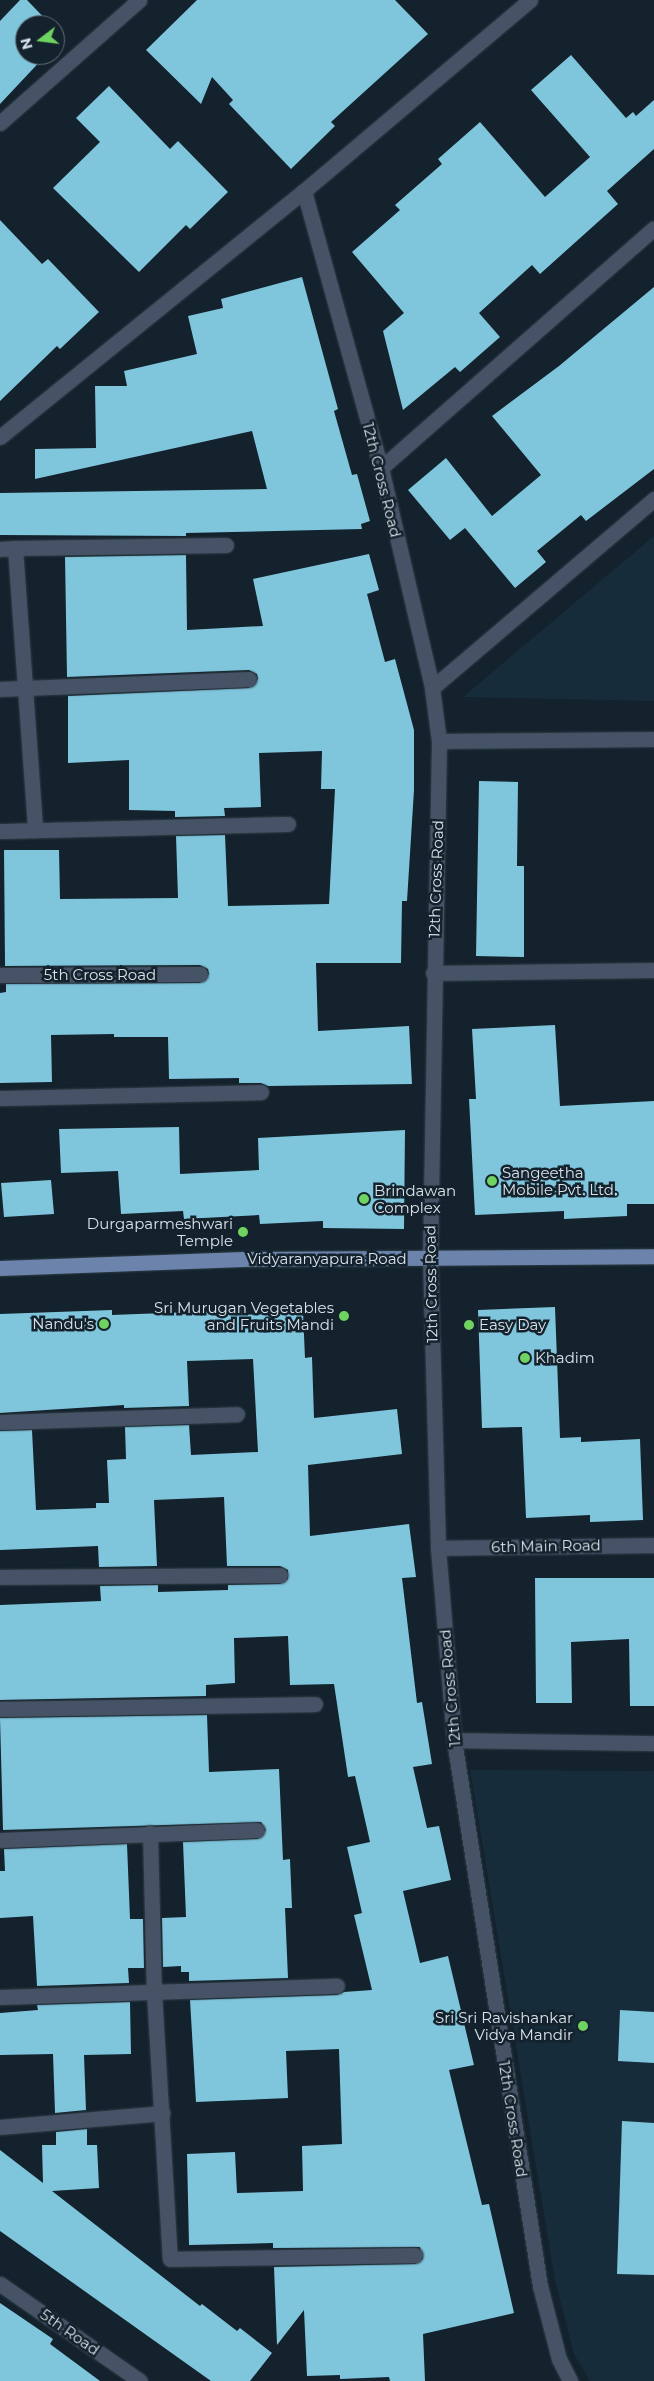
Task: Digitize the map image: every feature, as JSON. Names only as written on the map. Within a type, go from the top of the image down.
[{"type":"main road","name":"Vidyaranyapura Road","points":[[0,1268],[250,1259],[654,1256]]},
{"type":"street","points":[[0,123],[139,0]]},
{"type":"street","points":[[0,437],[304,191],[530,0]]},
{"type":"street","name":"12th Cross Road","points":[[304,191],[381,468],[432,688],[439,741],[433,973],[430,1259],[438,1548],[454,1740],[540,2286],[559,2359],[570,2381]]},
{"type":"street","points":[[381,468],[654,228]]},
{"type":"street","points":[[432,688],[654,499]]},
{"type":"street","points":[[0,549],[226,545]]},
{"type":"street","points":[[16,548],[35,830]]},
{"type":"street","points":[[0,689],[25,690],[249,679]]},
{"type":"street","points":[[439,741],[654,739]]},
{"type":"street","points":[[0,831],[288,824]]},
{"type":"street","points":[[433,973],[654,970]]},
{"type":"street","name":"5th Cross Road","points":[[0,975],[200,974]]},
{"type":"street","points":[[0,1098],[261,1092]]},
{"type":"street","points":[[0,1422],[237,1414]]},
{"type":"street","name":"6th Main Road","points":[[438,1548],[654,1545]]},
{"type":"street","points":[[0,1577],[280,1575]]},
{"type":"street","points":[[0,1710],[315,1704]]},
{"type":"street","points":[[454,1740],[654,1743]]},
{"type":"street","points":[[0,1840],[257,1830]]},
{"type":"street","points":[[150,1833],[154,1992],[170,2259],[415,2255]]},
{"type":"street","points":[[0,1997],[337,1986]]},
{"type":"street","points":[[0,2127],[162,2113]]},
{"type":"street","name":"5th Road","points":[[0,2284],[140,2381]]},
{"type":"shaded area","points":[[654,536],[654,701],[463,697]]},
{"type":"shaded area","name":"Sri Sri Ravishankar Vidya Mandir","points":[[470,1770],[654,1771],[654,2381],[590,2381],[574,2354],[555,2280]]},
{"type":"building","points":[[20,0],[27,0],[41,15],[15,15],[15,65],[37,65],[0,104],[0,21]]},
{"type":"building","points":[[197,0],[395,0],[428,34],[331,122],[335,126],[291,169],[229,104],[233,100],[212,77],[201,104],[146,50]]},
{"type":"building","points":[[571,55],[626,118],[633,112],[636,116],[654,100],[654,149],[607,191],[618,204],[540,274],[532,265],[479,313],[500,337],[460,372],[455,367],[403,410],[383,331],[404,313],[352,252],[400,210],[395,205],[442,164],[438,159],[480,122],[545,197],[590,157],[531,90]]},
{"type":"building","points":[[109,86],[170,149],[178,141],[228,192],[190,229],[186,225],[139,272],[53,188],[100,142],[76,118]]},
{"type":"building","points":[[0,220],[42,264],[48,259],[99,312],[60,349],[57,346],[0,401]]},
{"type":"building","points":[[302,277],[338,409],[334,411],[352,475],[357,474],[370,521],[361,524],[362,529],[186,533],[186,536],[0,535],[0,493],[267,489],[252,431],[35,479],[35,449],[96,448],[95,386],[127,386],[124,371],[197,354],[188,316],[223,308],[221,299]]},
{"type":"building","points":[[654,287],[654,469],[586,521],[581,515],[537,551],[546,562],[515,588],[465,528],[450,540],[408,490],[446,458],[492,516],[541,475],[492,416],[559,366]]},
{"type":"building","points":[[369,554],[379,590],[367,594],[385,662],[395,659],[414,730],[414,790],[407,901],[402,901],[401,963],[316,963],[318,1031],[409,1026],[412,1084],[268,1086],[261,1083],[239,1083],[239,1078],[169,1079],[168,1037],[114,1037],[114,1034],[51,1035],[52,1082],[0,1083],[0,993],[6,992],[6,984],[200,983],[209,974],[208,969],[200,965],[5,966],[4,850],[59,850],[60,899],[178,898],[176,836],[225,835],[228,906],[329,904],[335,789],[321,789],[322,751],[259,753],[261,807],[224,808],[225,816],[175,817],[175,811],[129,810],[129,760],[68,763],[68,696],[249,688],[258,679],[257,674],[249,670],[67,677],[65,557],[186,555],[187,630],[263,626],[253,579]]},
{"type":"building","points":[[479,781],[518,782],[517,866],[524,866],[524,957],[476,956]]},
{"type":"building","points":[[555,1025],[560,1106],[654,1101],[654,1204],[627,1204],[627,1216],[564,1219],[564,1211],[475,1215],[469,1099],[476,1099],[472,1029]]},
{"type":"building","points":[[179,1127],[180,1174],[259,1170],[258,1138],[405,1130],[404,1229],[323,1228],[323,1221],[260,1224],[259,1215],[184,1219],[183,1211],[121,1214],[118,1171],[61,1173],[59,1129]]},
{"type":"building","points":[[51,1180],[54,1214],[4,1217],[1,1183]]},
{"type":"building","points":[[555,1307],[560,1438],[581,1437],[581,1442],[640,1439],[643,1520],[590,1522],[590,1515],[526,1518],[522,1427],[482,1428],[478,1310]]},
{"type":"building","points":[[112,1310],[112,1315],[243,1310],[243,1315],[303,1312],[305,1358],[312,1357],[314,1418],[397,1409],[402,1454],[308,1465],[310,1536],[409,1524],[416,1577],[402,1578],[417,1703],[422,1702],[432,1764],[413,1767],[427,1828],[439,1826],[451,1880],[403,1891],[420,1963],[448,1956],[474,2065],[449,2070],[482,2205],[489,2204],[514,2313],[423,2334],[425,2381],[390,2381],[389,2377],[340,2379],[340,2375],[307,2376],[304,2310],[277,2345],[274,2267],[415,2264],[423,2259],[420,2247],[273,2248],[273,2243],[189,2245],[187,2154],[235,2152],[237,2193],[303,2191],[302,2146],[342,2144],[339,2049],[286,2051],[288,2098],[196,2102],[190,2000],[337,1995],[344,1992],[372,1990],[354,1915],[362,1913],[347,1847],[370,1842],[355,1776],[348,1777],[334,1684],[290,1685],[288,1636],[234,1638],[235,1683],[206,1685],[206,1696],[0,1700],[0,1605],[101,1601],[100,1586],[158,1585],[158,1592],[228,1590],[228,1585],[280,1584],[288,1579],[288,1570],[280,1566],[227,1566],[224,1497],[154,1500],[157,1566],[99,1567],[98,1546],[0,1550],[0,1431],[32,1430],[36,1510],[96,1508],[96,1503],[109,1503],[107,1460],[126,1459],[125,1427],[189,1425],[191,1455],[258,1452],[253,1359],[187,1361],[189,1406],[124,1408],[124,1405],[0,1413],[0,1314]]},
{"type":"building","points":[[535,1578],[654,1578],[654,1706],[630,1706],[629,1639],[571,1642],[572,1703],[536,1703]]},
{"type":"building","points":[[207,1715],[209,1772],[279,1769],[283,1860],[290,1859],[292,1908],[285,1908],[288,1978],[189,1981],[189,1972],[181,1972],[181,1966],[163,1967],[162,1918],[186,1917],[183,1842],[258,1839],[266,1830],[261,1822],[3,1830],[0,1718]]},
{"type":"building","points":[[127,1844],[130,1919],[143,1919],[144,1968],[128,1968],[129,1983],[37,1986],[33,1916],[0,1918],[0,1871],[5,1871],[4,1849]]},
{"type":"building","points":[[130,2002],[131,2054],[84,2055],[86,2110],[55,2113],[53,2054],[0,2055],[0,2013],[38,2010],[37,2005]]},
{"type":"building","points":[[620,2010],[654,2012],[654,2063],[618,2061]]},
{"type":"building","points":[[622,2121],[654,2123],[654,2275],[617,2274]]},
{"type":"building","points":[[87,2129],[87,2145],[97,2145],[99,2188],[52,2191],[200,2306],[202,2304],[237,2331],[240,2328],[272,2353],[250,2381],[211,2381],[0,2231],[0,2150],[43,2183],[42,2145],[56,2145],[56,2132]]},
{"type":"building","points":[[0,2303],[53,2339],[50,2344],[100,2381],[0,2381]]},
{"type":"place","name":"Sangeetha Mobile Pvt. Ltd.","points":[[492,1181]]},
{"type":"place","name":"Brindawan Complex","points":[[364,1199]]},
{"type":"place","name":"Durgaparmeshwari Temple","points":[[243,1232]]},
{"type":"place","name":"Sri Murugan Vegetables and Fruits Mandi","points":[[344,1316]]},
{"type":"place","name":"Nandu's","points":[[104,1324]]},
{"type":"place","name":"Easy Day","points":[[469,1325]]},
{"type":"place","name":"Khadim","points":[[525,1358]]},
{"type":"place","name":"Sri Sri Ravishankar Vidya Mandir","points":[[583,2026]]}]
